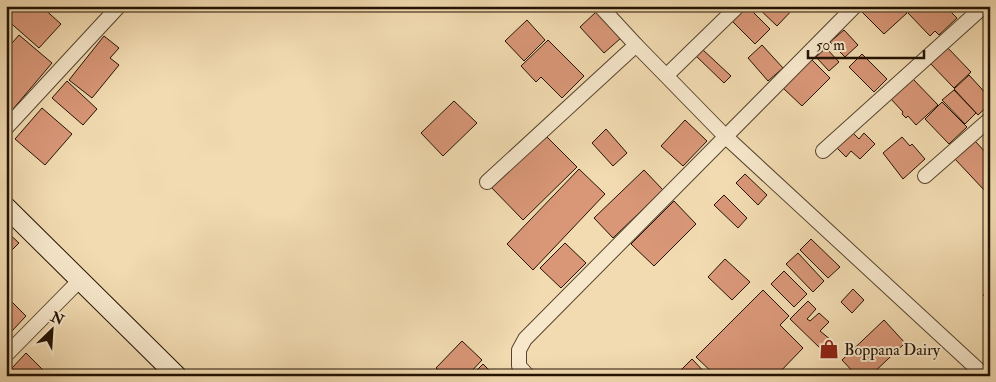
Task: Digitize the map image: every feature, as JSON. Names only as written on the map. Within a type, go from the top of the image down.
[{"type":"street","points":[[6,128],[119,6]]},
{"type":"street","points":[[600,6],[725,136],[985,376]]},
{"type":"street","points":[[667,75],[738,6]]},
{"type":"street","points":[[528,376],[519,366],[519,350],[525,339],[855,6]]},
{"type":"street","points":[[823,151],[984,6]]},
{"type":"street","points":[[487,182],[636,45]]},
{"type":"street","points":[[925,176],[990,119]]},
{"type":"street","points":[[6,207],[177,376]]},
{"type":"street","points":[[6,355],[79,280]]},
{"type":"building","points":[[6,6],[41,6],[61,24],[39,48],[6,19]]},
{"type":"building","points":[[744,6],[747,6],[770,29],[755,44],[731,20]]},
{"type":"building","points":[[756,6],[796,6],[777,26]]},
{"type":"building","points":[[866,6],[901,6],[907,13],[884,34],[861,11]]},
{"type":"building","points":[[915,6],[945,6],[957,18],[939,35],[935,31],[930,36],[908,13]]},
{"type":"building","points":[[596,12],[621,38],[604,53],[580,27]]},
{"type":"building","points":[[527,20],[545,40],[524,61],[505,41]]},
{"type":"building","points":[[844,30],[858,45],[845,57],[830,42]]},
{"type":"building","points":[[19,35],[52,63],[8,115],[6,114],[6,50]]},
{"type":"building","points":[[104,36],[119,48],[110,58],[119,65],[92,98],[69,80]]},
{"type":"building","points":[[548,40],[584,76],[562,98],[541,77],[536,82],[521,66]]},
{"type":"building","points":[[762,45],[783,68],[768,81],[748,58]]},
{"type":"building","points":[[946,46],[971,72],[954,88],[929,62]]},
{"type":"building","points":[[826,48],[839,62],[829,71],[816,57]]},
{"type":"building","points":[[702,49],[731,76],[724,83],[695,55]]},
{"type":"building","points":[[862,54],[887,79],[874,92],[849,67]]},
{"type":"building","points":[[990,54],[990,65],[984,59]]},
{"type":"building","points":[[811,59],[830,78],[802,106],[783,88]]},
{"type":"building","points":[[969,75],[990,98],[990,104],[978,115],[954,89]]},
{"type":"building","points":[[912,78],[938,105],[916,125],[908,116],[906,118],[902,114],[903,112],[890,98]]},
{"type":"building","points":[[67,81],[97,109],[83,125],[52,98]]},
{"type":"building","points":[[954,90],[976,113],[965,124],[942,100]]},
{"type":"building","points":[[454,101],[477,123],[443,156],[421,133]]},
{"type":"building","points":[[942,102],[967,127],[949,144],[925,119]]},
{"type":"building","points":[[42,108],[72,134],[45,165],[15,139]]},
{"type":"building","points":[[685,120],[707,141],[683,166],[661,146]]},
{"type":"building","points":[[606,129],[627,153],[613,166],[592,143]]},
{"type":"building","points":[[851,131],[859,139],[864,133],[875,144],[860,159],[851,151],[846,157],[836,147]]},
{"type":"building","points":[[543,133],[577,167],[523,220],[490,186]]},
{"type":"building","points":[[902,137],[910,146],[912,144],[925,159],[903,179],[883,153]]},
{"type":"building","points":[[974,140],[990,157],[990,188],[986,192],[954,158]]},
{"type":"building","points":[[579,169],[605,194],[533,270],[507,244]]},
{"type":"building","points":[[644,170],[663,190],[613,238],[594,218]]},
{"type":"building","points":[[745,174],[767,195],[758,205],[736,183]]},
{"type":"building","points":[[724,195],[747,218],[738,228],[714,205]]},
{"type":"building","points":[[674,201],[696,224],[654,266],[631,244]]},
{"type":"building","points":[[6,231],[19,243],[10,252],[6,249]]},
{"type":"building","points":[[811,239],[840,267],[828,278],[800,250]]},
{"type":"building","points":[[565,243],[586,263],[561,288],[540,268]]},
{"type":"building","points":[[798,253],[824,281],[813,292],[786,264]]},
{"type":"building","points":[[725,259],[750,282],[732,300],[708,277]]},
{"type":"building","points":[[784,271],[807,294],[794,307],[771,284]]},
{"type":"building","points":[[853,289],[864,300],[852,313],[841,302]]},
{"type":"building","points":[[990,289],[990,302],[983,295]]},
{"type":"building","points":[[763,290],[789,316],[780,325],[803,348],[776,376],[716,376],[696,357]]},
{"type":"building","points":[[6,296],[26,316],[12,331],[6,325]]},
{"type":"building","points":[[808,301],[816,309],[807,319],[810,321],[819,313],[829,322],[820,331],[831,340],[822,350],[790,319]]},
{"type":"building","points":[[884,320],[905,343],[870,376],[857,376],[842,360]]},
{"type":"building","points":[[462,341],[482,360],[467,376],[444,376],[436,368]]},
{"type":"building","points":[[26,353],[49,376],[20,376],[12,368]]},
{"type":"building","points":[[692,359],[708,376],[675,376]]},
{"type":"building","points":[[483,364],[495,376],[471,376]]},
{"type":"place","name":"Boppana Dairy","points":[[829,349]]}]
